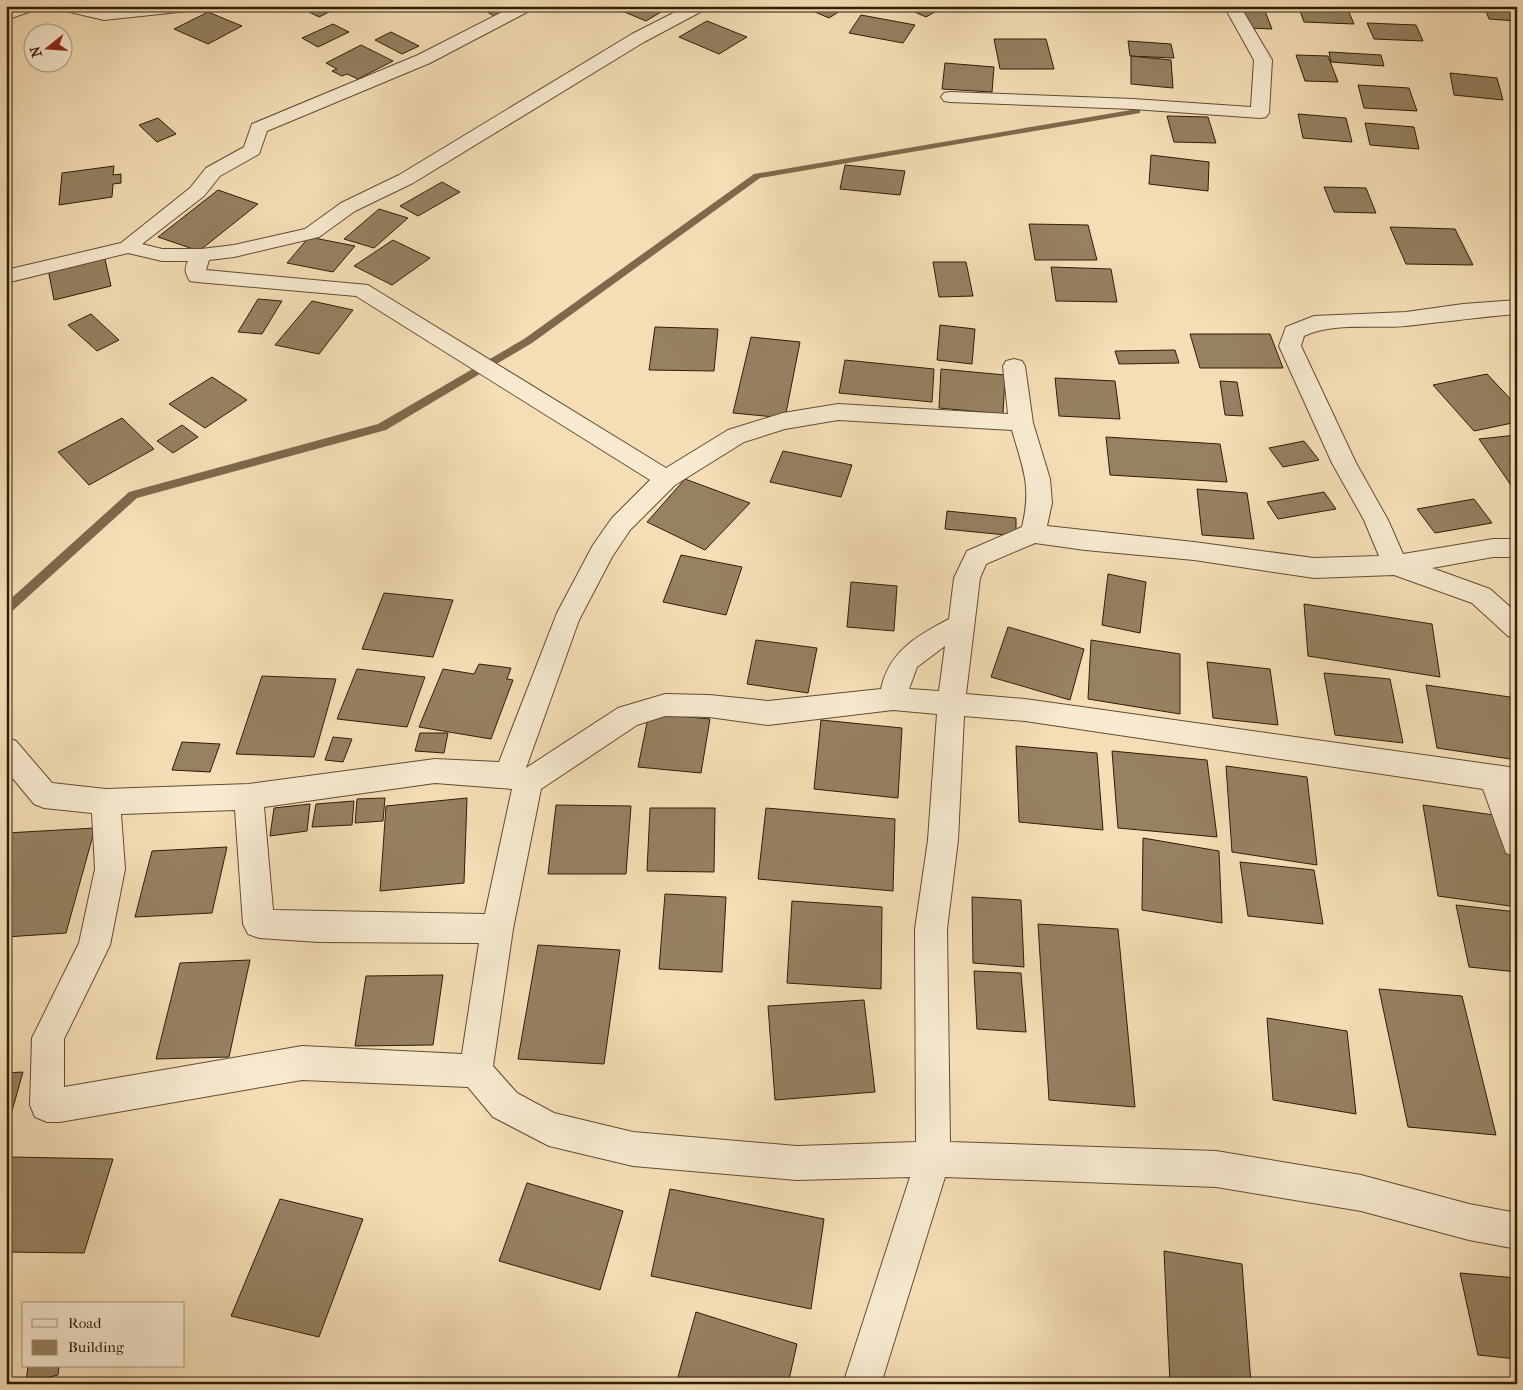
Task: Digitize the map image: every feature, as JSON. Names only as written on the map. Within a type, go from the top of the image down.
[{"type":"street","points":[[6,14],[31,6]]},
{"type":"street","points":[[63,6],[104,15],[188,6]]},
{"type":"street","points":[[128,247],[197,192],[213,172],[252,150],[260,128],[424,59],[527,6]]},
{"type":"street","points":[[6,277],[128,247],[162,255],[201,255],[234,251],[312,232],[348,207],[406,179],[638,38],[700,6]]},
{"type":"street","points":[[950,98],[1133,104],[1260,113],[1263,60],[1232,6]]},
{"type":"street","points":[[201,255],[195,268],[197,276],[361,290],[666,480]]},
{"type":"street","points":[[1517,307],[1463,311],[1406,320],[1314,323],[1294,332],[1290,346],[1344,463],[1376,520],[1395,565],[1481,596],[1517,629]]},
{"type":"street","points":[[1014,366],[1021,423],[1038,479],[1040,503],[1033,533]]},
{"type":"street","points":[[476,1071],[518,778],[566,620],[602,552],[621,524],[666,480],[736,436],[783,421],[838,412],[1021,423]]},
{"type":"street","points":[[862,1384],[933,1160],[931,929],[944,840],[951,705],[967,578],[976,558],[1033,533],[1085,541],[1194,551],[1314,568],[1395,565],[1494,548],[1517,548]]},
{"type":"street","points":[[893,700],[896,679],[910,654],[962,624]]},
{"type":"street","points":[[6,749],[44,795],[106,802],[249,796],[436,771],[518,778],[628,716],[665,705],[709,706],[768,713],[893,700],[1025,710],[1509,780],[1517,844]]},
{"type":"street","points":[[249,796],[259,924],[320,927],[497,929]]},
{"type":"street","points":[[106,802],[110,869],[94,945],[48,1038],[48,1105],[60,1105],[302,1063],[476,1071],[505,1105],[549,1129],[633,1149],[797,1163],[933,1160],[1216,1169],[1361,1193],[1469,1222],[1517,1231]]},
{"type":"building","points":[[297,6],[333,6],[337,8],[319,17]]},
{"type":"building","points":[[477,6],[515,6],[494,16]]},
{"type":"building","points":[[589,6],[615,6],[605,12]]},
{"type":"building","points":[[630,6],[671,6],[646,21],[622,11]]},
{"type":"building","points":[[801,6],[848,6],[829,18]]},
{"type":"building","points":[[901,6],[945,6],[926,17]]},
{"type":"building","points":[[1241,6],[1263,6],[1272,29],[1250,28]]},
{"type":"building","points":[[1484,6],[1517,6],[1517,21],[1489,19]]},
{"type":"building","points":[[1299,8],[1348,10],[1354,24],[1304,22]]},
{"type":"building","points":[[208,12],[242,26],[208,44],[174,29]]},
{"type":"building","points":[[861,15],[915,25],[903,43],[849,33]]},
{"type":"building","points":[[707,21],[747,37],[719,54],[679,37]]},
{"type":"building","points":[[1367,23],[1416,25],[1423,41],[1374,39]]},
{"type":"building","points":[[333,24],[349,32],[318,47],[302,38]]},
{"type":"building","points":[[391,32],[419,46],[402,54],[375,40]]},
{"type":"building","points":[[994,39],[1046,39],[1054,69],[1000,69]]},
{"type":"building","points":[[1128,41],[1171,44],[1174,58],[1130,56]]},
{"type":"building","points":[[361,45],[393,61],[358,79],[347,74],[342,76],[332,71],[337,69],[326,63]]},
{"type":"building","points":[[1329,52],[1381,55],[1384,66],[1331,62]]},
{"type":"building","points":[[1296,55],[1328,56],[1338,82],[1305,81]]},
{"type":"building","points":[[1131,56],[1171,60],[1173,88],[1131,84]]},
{"type":"building","points":[[945,63],[994,67],[992,92],[942,89]]},
{"type":"building","points":[[1450,73],[1497,78],[1503,100],[1454,95]]},
{"type":"building","points":[[1358,85],[1409,88],[1417,111],[1364,108]]},
{"type":"building","points":[[1298,114],[1346,118],[1352,142],[1303,138]]},
{"type":"building","points":[[1167,116],[1208,117],[1216,143],[1174,142]]},
{"type":"building","points":[[158,118],[176,134],[157,142],[139,125]]},
{"type":"building","points":[[1365,123],[1414,127],[1419,149],[1370,145]]},
{"type":"building","points":[[1151,155],[1209,162],[1208,191],[1149,184]]},
{"type":"building","points":[[845,165],[905,171],[900,195],[840,189]]},
{"type":"building","points":[[114,166],[113,175],[121,174],[121,183],[113,184],[112,197],[59,205],[62,173]]},
{"type":"building","points":[[442,182],[460,192],[418,216],[400,206]]},
{"type":"building","points":[[1324,187],[1366,188],[1376,213],[1334,212]]},
{"type":"building","points":[[218,190],[258,204],[199,251],[158,237]]},
{"type":"building","points":[[379,209],[408,218],[374,248],[344,239]]},
{"type":"building","points":[[1029,224],[1088,225],[1097,260],[1035,260]]},
{"type":"building","points":[[1390,227],[1455,229],[1473,265],[1406,264]]},
{"type":"building","points":[[309,237],[355,246],[333,272],[287,263]]},
{"type":"building","points":[[393,240],[430,258],[392,285],[354,266]]},
{"type":"building","points":[[104,255],[111,286],[54,300],[48,269]]},
{"type":"building","points":[[933,262],[966,262],[973,296],[939,297]]},
{"type":"building","points":[[1051,267],[1111,269],[1117,302],[1056,301]]},
{"type":"building","points":[[258,299],[282,301],[262,334],[238,332]]},
{"type":"building","points":[[312,301],[353,310],[319,354],[275,345]]},
{"type":"building","points":[[91,314],[119,340],[97,351],[68,325]]},
{"type":"building","points":[[940,325],[975,329],[972,364],[937,360]]},
{"type":"building","points":[[655,327],[718,329],[714,371],[649,370]]},
{"type":"building","points":[[1190,334],[1270,334],[1283,368],[1200,368]]},
{"type":"building","points":[[751,337],[800,342],[785,418],[733,413]]},
{"type":"building","points":[[1175,350],[1179,363],[1119,364],[1115,351]]},
{"type":"building","points":[[845,360],[934,369],[932,402],[839,393]]},
{"type":"building","points":[[941,369],[1005,375],[1003,414],[939,408]]},
{"type":"building","points":[[1487,374],[1517,406],[1517,422],[1474,431],[1433,385]]},
{"type":"building","points":[[212,377],[247,400],[205,428],[169,404]]},
{"type":"building","points":[[1055,378],[1115,381],[1120,419],[1059,416]]},
{"type":"building","points":[[1220,381],[1237,382],[1243,416],[1225,415]]},
{"type":"building","points":[[122,418],[154,449],[89,485],[58,452]]},
{"type":"building","points":[[182,425],[198,437],[173,453],[157,441]]},
{"type":"building","points":[[1517,435],[1517,488],[1513,488],[1479,439]]},
{"type":"building","points":[[1106,437],[1220,444],[1227,482],[1110,475]]},
{"type":"building","points":[[1304,441],[1319,460],[1283,467],[1269,448]]},
{"type":"building","points":[[783,451],[852,465],[841,497],[770,482]]},
{"type":"building","points":[[685,479],[750,503],[705,550],[647,522]]},
{"type":"building","points":[[1197,489],[1247,493],[1254,539],[1202,535]]},
{"type":"building","points":[[1324,492],[1336,509],[1278,519],[1267,502]]},
{"type":"building","points":[[1474,499],[1492,523],[1435,533],[1417,509]]},
{"type":"building","points":[[947,511],[1016,518],[1016,536],[945,529]]},
{"type":"building","points":[[681,555],[742,567],[726,615],[663,602]]},
{"type":"building","points":[[1108,574],[1146,582],[1140,633],[1102,625]]},
{"type":"building","points":[[851,582],[897,586],[894,631],[847,627]]},
{"type":"building","points":[[384,593],[453,600],[433,657],[362,649]]},
{"type":"building","points":[[1304,604],[1432,624],[1440,677],[1308,656]]},
{"type":"building","points":[[1008,627],[1084,649],[1070,700],[991,677]]},
{"type":"building","points":[[756,640],[817,648],[808,693],[747,684]]},
{"type":"building","points":[[1091,640],[1180,654],[1180,714],[1088,699]]},
{"type":"building","points":[[1207,662],[1270,669],[1278,725],[1213,718]]},
{"type":"building","points":[[479,664],[511,668],[507,679],[513,680],[491,739],[419,727],[443,669],[474,674]]},
{"type":"building","points":[[357,669],[425,677],[407,727],[337,719]]},
{"type":"building","points":[[1324,673],[1390,679],[1403,743],[1335,735]]},
{"type":"building","points":[[262,676],[336,679],[314,757],[236,754]]},
{"type":"building","points":[[1426,685],[1517,698],[1517,760],[1437,748]]},
{"type":"building","points":[[649,713],[710,719],[701,773],[638,767]]},
{"type":"building","points":[[821,720],[902,728],[898,798],[814,789]]},
{"type":"building","points":[[420,733],[448,733],[444,753],[415,751]]},
{"type":"building","points":[[333,737],[352,739],[343,762],[325,760]]},
{"type":"building","points":[[182,742],[220,744],[210,772],[172,770]]},
{"type":"building","points":[[1016,746],[1097,753],[1103,830],[1019,822]]},
{"type":"building","points":[[1112,751],[1207,760],[1217,837],[1118,828]]},
{"type":"building","points":[[1226,766],[1307,777],[1317,865],[1232,852]]},
{"type":"building","points":[[385,798],[383,821],[355,823],[357,799]]},
{"type":"building","points":[[467,798],[464,883],[380,891],[386,806]]},
{"type":"building","points":[[354,801],[352,825],[312,827],[316,804]]},
{"type":"building","points":[[310,804],[307,831],[270,836],[274,808]]},
{"type":"building","points":[[556,805],[631,806],[626,874],[548,874]]},
{"type":"building","points":[[1423,805],[1501,816],[1517,886],[1517,907],[1438,896]]},
{"type":"building","points":[[650,808],[715,808],[714,872],[647,871]]},
{"type":"building","points":[[766,808],[895,819],[893,891],[758,879]]},
{"type":"building","points":[[95,828],[66,933],[6,937],[6,833]]},
{"type":"building","points":[[1143,838],[1219,851],[1222,923],[1142,910]]},
{"type":"building","points":[[227,847],[212,913],[135,917],[152,851]]},
{"type":"building","points":[[1240,862],[1314,870],[1323,924],[1248,916]]},
{"type":"building","points":[[665,894],[726,897],[722,972],[659,969]]},
{"type":"building","points":[[972,897],[1021,900],[1024,967],[973,963]]},
{"type":"building","points":[[792,901],[882,907],[881,989],[787,983]]},
{"type":"building","points":[[1456,905],[1517,912],[1517,972],[1469,967]]},
{"type":"building","points":[[1038,924],[1118,929],[1135,1107],[1049,1100]]},
{"type":"building","points":[[538,945],[620,950],[604,1064],[518,1059]]},
{"type":"building","points":[[250,960],[229,1057],[156,1059],[180,963]]},
{"type":"building","points":[[974,971],[1021,973],[1026,1032],[977,1029]]},
{"type":"building","points":[[443,975],[433,1045],[355,1046],[366,976]]},
{"type":"building","points":[[1379,989],[1462,996],[1496,1135],[1408,1127]]},
{"type":"building","points":[[864,1000],[875,1092],[775,1100],[768,1006]]},
{"type":"building","points":[[1267,1018],[1347,1031],[1356,1114],[1273,1100]]},
{"type":"building","points":[[23,1072],[10,1118],[6,1118],[6,1073]]},
{"type":"building","points":[[11,1157],[113,1159],[84,1253],[6,1252],[6,1171]]},
{"type":"building","points":[[527,1183],[623,1211],[600,1290],[499,1261]]},
{"type":"building","points":[[670,1189],[824,1219],[811,1309],[651,1276]]},
{"type":"building","points":[[280,1199],[363,1219],[319,1337],[231,1316]]},
{"type":"building","points":[[1164,1251],[1242,1264],[1251,1384],[1170,1384]]},
{"type":"building","points":[[1460,1273],[1517,1278],[1517,1359],[1478,1355]]},
{"type":"building","points":[[696,1312],[797,1344],[788,1384],[676,1384]]},
{"type":"building","points":[[28,1368],[59,1368],[58,1375],[26,1383]]},
{"type":"waterway","points":[[6,610],[133,495],[382,427],[528,341],[757,176],[1137,111]]}]
